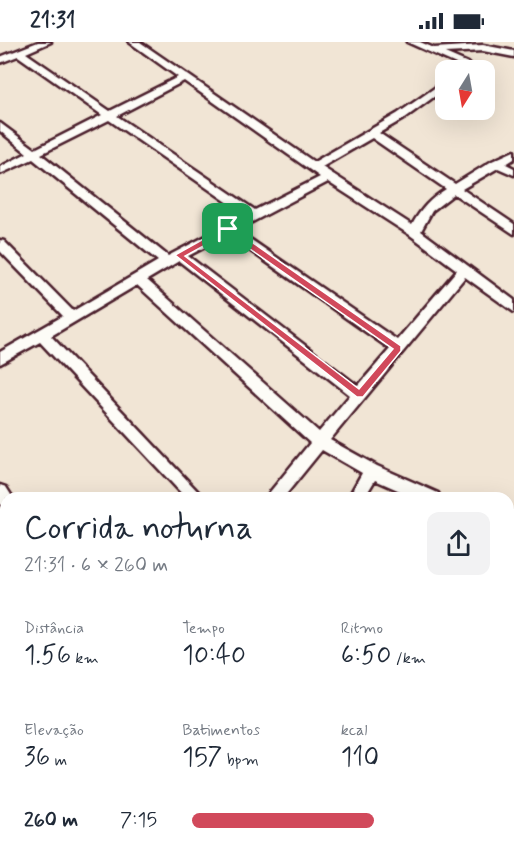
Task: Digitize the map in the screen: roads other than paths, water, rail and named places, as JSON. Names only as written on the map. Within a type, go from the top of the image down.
[{"type":"street","points":[[0,60],[46,42]]},
{"type":"street","points":[[134,42],[328,177],[414,232],[514,307]]},
{"type":"street","points":[[412,42],[448,60]]},
{"type":"street","points":[[432,51],[487,45],[514,54]]},
{"type":"street","points":[[471,60],[487,45]]},
{"type":"street","points":[[19,53],[254,215]]},
{"type":"street","points":[[0,171],[183,78]]},
{"type":"street","points":[[314,167],[401,116],[435,91]]},
{"type":"street","points":[[0,126],[173,259],[360,395]]},
{"type":"street","points":[[372,133],[514,230]]},
{"type":"street","points":[[414,232],[427,209],[436,200],[514,154]]},
{"type":"street","points":[[496,163],[514,172]]},
{"type":"street","points":[[0,359],[173,259],[328,177]]},
{"type":"street","points":[[228,229],[398,348]]},
{"type":"street","points":[[0,244],[71,317]]},
{"type":"street","points":[[278,492],[464,270]]},
{"type":"street","points":[[138,279],[320,442],[372,471],[419,492]]},
{"type":"street","points":[[42,335],[190,492]]},
{"type":"street","points":[[360,492],[372,471]]}]
